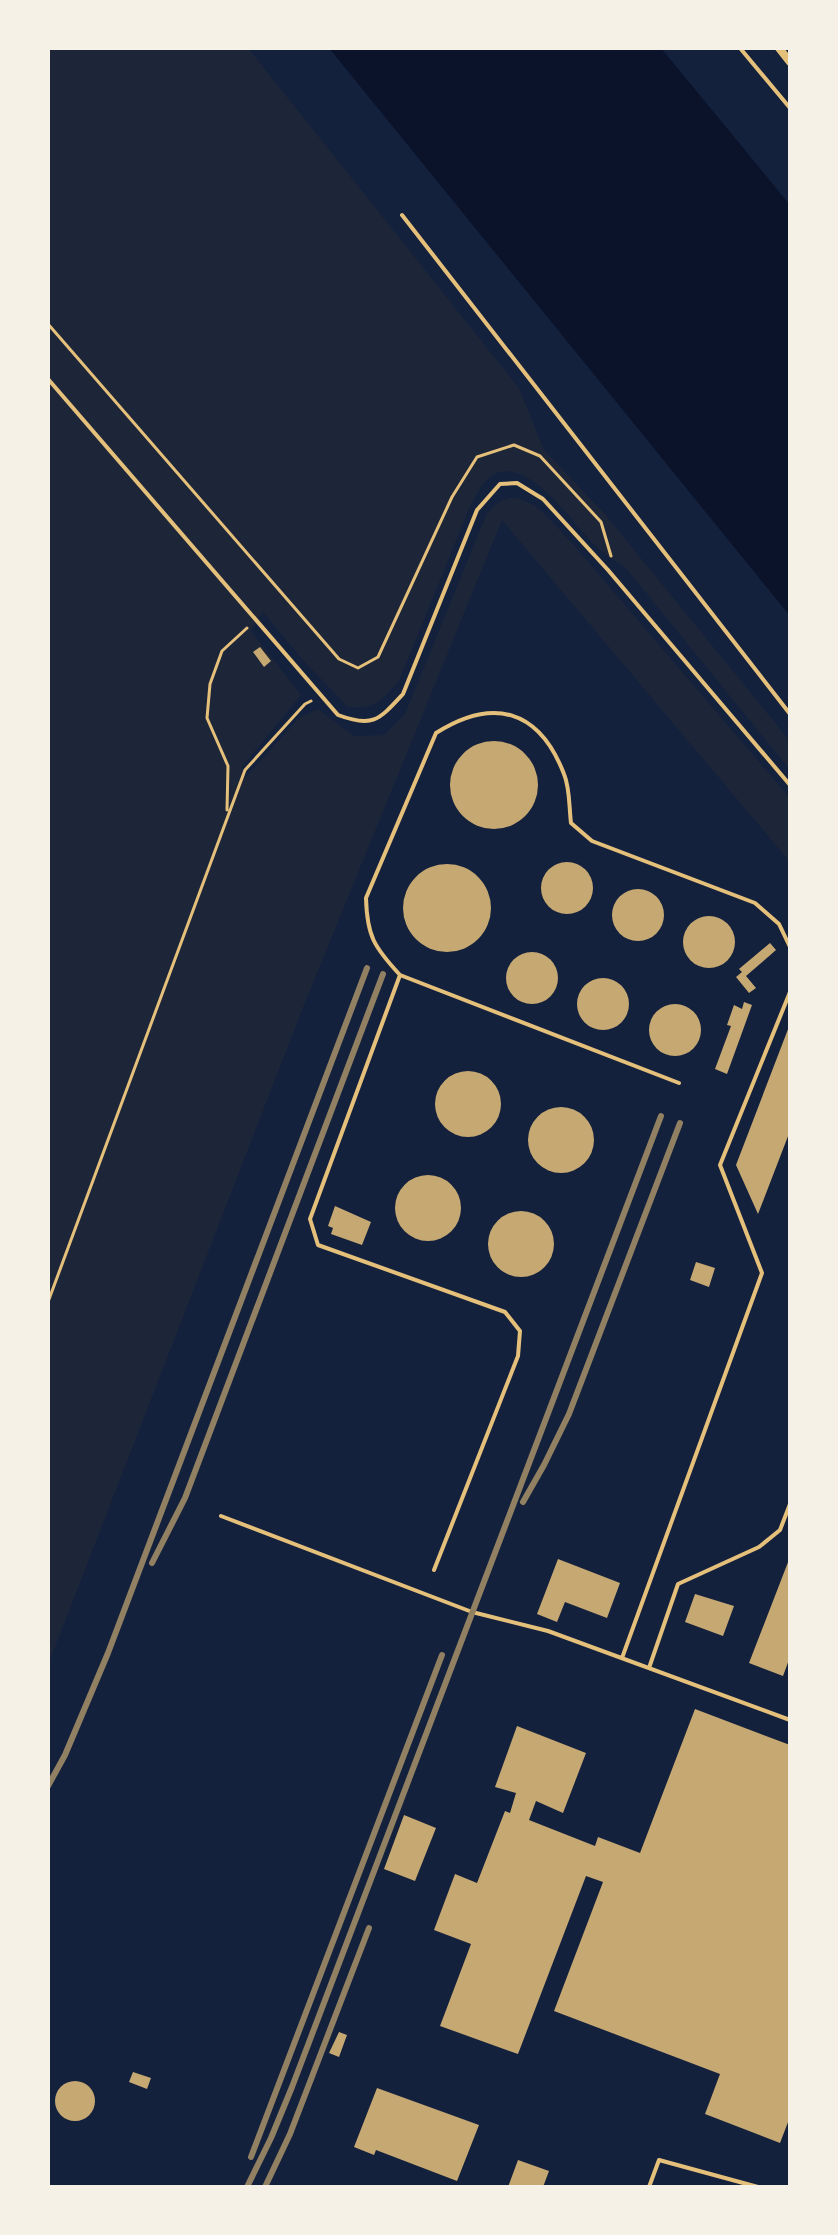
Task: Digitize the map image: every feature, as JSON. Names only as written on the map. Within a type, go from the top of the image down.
[{"type":"street","points":[[779,48],[790,62]]},
{"type":"lane","points":[[740,48],[790,108]]},
{"type":"lane","points":[[402,215],[790,714]]},
{"type":"lane","points":[[48,379],[338,715],[361,723],[381,717],[403,694],[477,510],[500,484],[517,483],[543,499],[608,570],[790,785]]},
{"type":"lane","points":[[679,1083],[400,975],[381,954],[367,926],[366,898],[436,733],[484,712],[512,715],[536,727],[552,749],[565,776],[571,823],[592,841],[755,903],[779,924],[790,947]]},
{"type":"lane","points":[[400,975],[310,1219],[318,1245],[505,1312],[520,1331],[518,1356],[434,1570]]},
{"type":"lane","points":[[622,1658],[762,1273],[720,1165],[790,992]]},
{"type":"lane","points":[[649,1668],[678,1584],[759,1547],[780,1530],[790,1504]]},
{"type":"lane","points":[[221,1516],[472,1612],[548,1631],[790,1720]]},
{"type":"lane","points":[[649,2187],[659,2160],[758,2187]]},
{"type":"path","points":[[48,324],[339,659],[358,668]]},
{"type":"path","points":[[601,522],[613,563],[608,570]]},
{"type":"path","points":[[227,814],[228,766],[207,718],[210,684],[222,651],[256,619]]},
{"type":"path","points":[[48,1302],[245,770],[305,704],[321,696]]},
{"type":"shaded area","points":[[48,48],[248,48],[519,388],[544,450],[604,513],[790,741],[790,770],[626,568],[600,550],[541,487],[513,472],[500,472],[485,482],[469,509],[399,681],[372,705],[348,707],[263,612],[251,631],[301,695],[242,767],[246,777],[299,718],[318,709],[354,736],[384,735],[405,714],[487,513],[501,501],[513,498],[541,511],[572,543],[790,798],[790,862],[502,520],[302,1010],[48,1665]]},
{"type":"shaded area","points":[[329,48],[661,48],[790,205],[790,616]]},
{"type":"building","points":[[260,647],[271,661],[264,667],[253,652]]},
{"type":"building","points":[[494,741],[511,744],[525,754],[535,768],[538,785],[535,802],[525,816],[511,826],[494,829],[477,826],[463,816],[453,802],[450,785],[453,768],[463,754],[477,744]]},
{"type":"building","points":[[567,862],[585,870],[593,888],[585,906],[567,914],[549,906],[541,888],[549,870]]},
{"type":"building","points":[[447,864],[464,867],[478,877],[488,891],[491,908],[488,925],[478,939],[464,949],[447,952],[430,949],[416,939],[406,925],[403,908],[406,891],[416,877],[430,867]]},
{"type":"building","points":[[638,889],[656,897],[664,915],[656,933],[638,941],[620,933],[612,915],[620,897]]},
{"type":"building","points":[[709,916],[727,924],[735,942],[727,960],[709,968],[691,960],[683,942],[691,924]]},
{"type":"building","points":[[770,943],[776,950],[746,976],[756,988],[749,993],[736,977],[742,972],[739,969]]},
{"type":"building","points":[[532,952],[550,960],[558,978],[550,996],[532,1004],[514,996],[506,978],[514,960]]},
{"type":"building","points":[[603,978],[621,986],[629,1004],[621,1022],[603,1030],[585,1022],[577,1004],[585,986]]},
{"type":"building","points":[[744,1002],[752,1005],[727,1074],[715,1069],[731,1026],[727,1025],[734,1005],[742,1009]]},
{"type":"building","points":[[675,1004],[693,1012],[701,1030],[693,1048],[675,1056],[657,1048],[649,1030],[657,1012]]},
{"type":"building","points":[[790,1024],[790,1131],[758,1214],[736,1165]]},
{"type":"building","points":[[461,1071],[475,1071],[487,1076],[496,1085],[501,1104],[499,1117],[492,1128],[475,1137],[461,1137],[449,1132],[440,1123],[435,1111],[435,1097],[440,1085],[449,1076]]},
{"type":"building","points":[[554,1107],[568,1107],[580,1112],[589,1121],[594,1140],[592,1153],[585,1164],[568,1173],[554,1173],[542,1168],[533,1159],[528,1147],[528,1133],[533,1121],[542,1112]]},
{"type":"building","points":[[421,1175],[435,1175],[447,1180],[456,1189],[461,1208],[459,1221],[452,1232],[435,1241],[421,1241],[409,1236],[400,1227],[395,1215],[395,1201],[400,1189],[409,1180]]},
{"type":"building","points":[[335,1206],[371,1222],[362,1245],[331,1234],[333,1228],[328,1226]]},
{"type":"building","points":[[514,1211],[528,1211],[540,1216],[549,1225],[554,1244],[552,1257],[545,1268],[528,1277],[514,1277],[502,1272],[493,1263],[488,1251],[488,1237],[493,1225],[502,1216]]},
{"type":"building","points":[[696,1262],[715,1268],[709,1287],[690,1280]]},
{"type":"building","points":[[790,1557],[790,1657],[783,1676],[749,1663]]},
{"type":"building","points":[[558,1559],[620,1583],[607,1618],[565,1602],[557,1622],[537,1614]]},
{"type":"building","points":[[695,1594],[734,1606],[723,1636],[685,1622]]},
{"type":"building","points":[[695,1709],[790,1745],[790,2117],[780,2143],[705,2114],[720,2074],[554,2011],[603,1882],[586,1876],[518,2054],[440,2026],[471,1944],[434,1930],[455,1874],[477,1883],[505,1811],[510,1813],[516,1793],[495,1787],[517,1726],[586,1753],[563,1813],[536,1801],[529,1820],[595,1846],[598,1837],[640,1853]]},
{"type":"building","points":[[404,1815],[436,1828],[415,1881],[384,1869]]},
{"type":"building","points":[[339,2032],[347,2035],[339,2057],[329,2053]]},
{"type":"building","points":[[133,2072],[151,2078],[147,2089],[129,2082]]},
{"type":"building","points":[[75,2081],[89,2087],[95,2101],[89,2115],[75,2121],[61,2115],[55,2101],[61,2087]]},
{"type":"building","points":[[377,2088],[479,2125],[457,2181],[376,2150],[374,2155],[354,2147]]},
{"type":"building","points":[[518,2160],[549,2171],[543,2187],[508,2187]]},
{"type":"railway","points":[[48,1786],[65,1755],[108,1653],[367,968]]},
{"type":"railway","points":[[152,1563],[185,1498],[383,974]]},
{"type":"railway","points":[[247,2187],[292,2087],[661,1116]]},
{"type":"railway","points":[[523,1502],[569,1414],[680,1123]]},
{"type":"railway","points":[[251,2157],[442,1655]]},
{"type":"railway","points":[[265,2187],[290,2134],[369,1928]]}]
